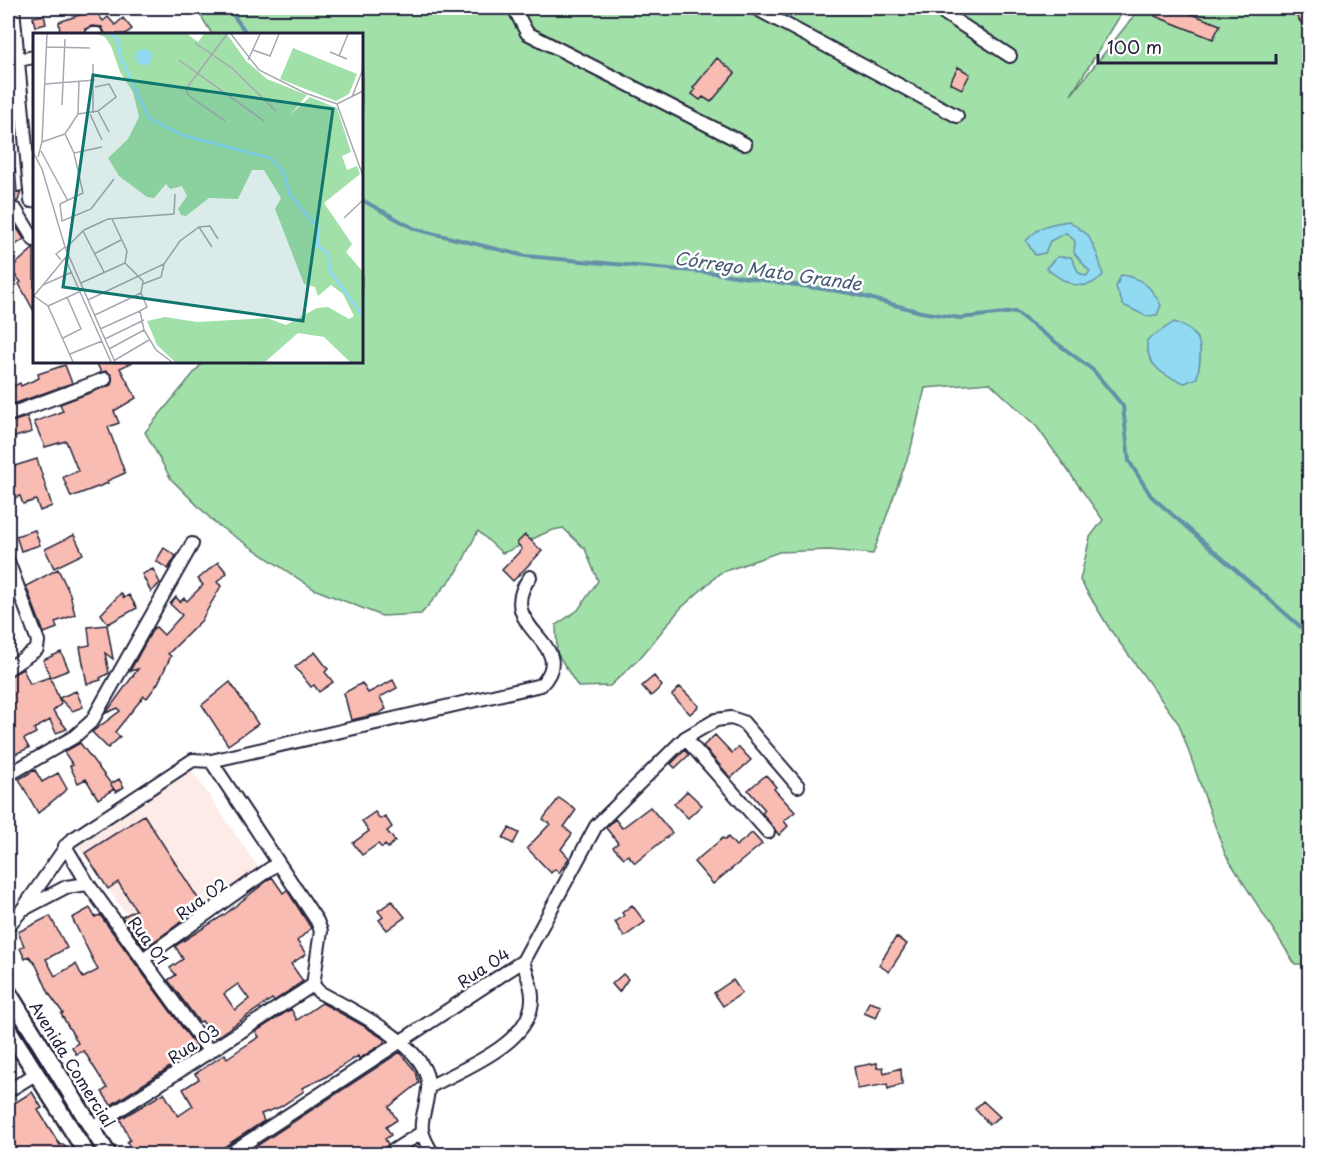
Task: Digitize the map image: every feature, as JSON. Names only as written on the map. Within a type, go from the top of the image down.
[{"type":"street","points":[[13,8],[11,26],[18,60],[33,200],[12,209],[33,239]]},
{"type":"street","points":[[514,8],[527,33],[745,144]]},
{"type":"street","points":[[755,8],[957,116]]},
{"type":"street","points":[[936,8],[1010,56]]},
{"type":"street","points":[[18,60],[33,57]]},
{"type":"street","points":[[8,415],[105,378]]},
{"type":"street","points":[[8,775],[74,737],[92,721],[192,544]]},
{"type":"street","points":[[8,561],[38,640],[38,649],[8,669]]},
{"type":"street","points":[[8,926],[22,910],[65,846],[193,760],[211,761],[542,685],[552,674],[554,666],[551,654],[524,617],[519,602],[520,590],[530,577]]},
{"type":"street","name":"Rua 04","points":[[229,1155],[401,1039],[523,961],[586,839],[596,826],[685,738],[716,720],[731,718],[743,722],[798,786]]},
{"type":"street","points":[[685,738],[768,832]]},
{"type":"street","points":[[211,761],[317,921],[321,931],[313,985],[319,992],[401,1039],[425,1071],[429,1087],[421,1133],[433,1155]]},
{"type":"street","name":"Rua 01","points":[[65,846],[88,884],[210,1052]]},
{"type":"street","name":"Rua 02","points":[[143,959],[278,863]]},
{"type":"street","points":[[22,910],[66,887],[88,884]]},
{"type":"street","points":[[429,1087],[504,1046],[520,1033],[530,1014],[532,997],[523,961]]},
{"type":"street","name":"Rua 03","points":[[92,1128],[313,985]]},
{"type":"street","name":"Avenida Comercial","points":[[8,992],[108,1155]]},
{"type":"street","points":[[8,1029],[87,1155]]},
{"type":"street","points":[[8,1091],[37,1073]]},
{"type":"street","points":[[388,1155],[421,1133]]},
{"type":"shaded area","points":[[191,769],[260,870],[150,947],[74,842]]},
{"type":"green space","points":[[196,8],[1125,8],[1071,95],[1140,8],[1309,8],[1309,964],[1295,964],[1225,854],[1179,724],[1109,628],[1080,580],[1090,537],[1103,520],[1037,427],[990,383],[925,388],[911,448],[873,554],[829,550],[779,552],[720,573],[680,609],[640,658],[610,686],[578,687],[557,653],[556,625],[578,610],[598,581],[585,549],[563,528],[547,532],[502,553],[478,531],[457,572],[421,614],[382,616],[314,589],[216,524],[171,479],[145,432],[202,363],[363,363],[363,33],[211,33]]},
{"type":"water","points":[[1069,221],[1088,235],[1098,256],[1103,275],[1096,281],[1081,286],[1067,282],[1046,268],[1057,257],[1071,257],[1079,273],[1086,276],[1090,272],[1074,253],[1075,241],[1066,233],[1050,241],[1045,253],[1035,255],[1026,241],[1045,226]]},
{"type":"water","points":[[1121,275],[1135,278],[1149,288],[1161,305],[1157,315],[1146,316],[1123,305],[1116,287]]},
{"type":"water","points":[[1174,322],[1191,331],[1199,343],[1200,358],[1197,378],[1185,383],[1157,368],[1152,363],[1147,348],[1147,340]]},
{"type":"building","points":[[82,8],[94,8],[103,21],[108,17],[115,25],[123,18],[132,29],[126,33],[105,33],[102,27],[92,26],[85,29],[84,33],[60,33],[59,22],[85,13]]},
{"type":"building","points":[[1159,8],[1176,8],[1220,25],[1213,39],[1155,16]]},
{"type":"building","points":[[1291,8],[1307,8],[1310,37],[1302,24]]},
{"type":"building","points":[[44,15],[46,24],[35,27],[33,17]]},
{"type":"building","points":[[717,58],[735,73],[711,102],[703,97],[700,100],[692,94],[695,90],[693,88]]},
{"type":"building","points":[[958,67],[970,74],[962,89],[950,83]]},
{"type":"building","points":[[8,168],[15,168],[17,192],[21,191],[18,201],[8,202]]},
{"type":"building","points":[[17,228],[24,239],[8,250],[8,234]]},
{"type":"building","points":[[33,249],[33,309],[19,284],[21,282],[10,269]]},
{"type":"building","points":[[96,363],[131,363],[120,368],[136,398],[114,411],[119,423],[108,427],[125,473],[107,481],[108,483],[71,497],[63,477],[78,471],[66,441],[45,447],[34,422],[63,411],[60,404],[111,385],[112,376],[107,371],[101,372]]},
{"type":"building","points":[[65,365],[72,383],[8,406],[8,389],[20,383],[21,386],[39,378],[38,374]]},
{"type":"building","points":[[27,417],[32,432],[8,439],[8,423]]},
{"type":"building","points":[[37,459],[52,506],[40,511],[36,500],[23,504],[20,496],[8,500],[8,468]]},
{"type":"building","points":[[35,530],[40,545],[21,551],[16,536]]},
{"type":"building","points":[[74,535],[83,554],[54,568],[45,549]]},
{"type":"building","points":[[525,535],[542,551],[513,581],[502,570],[522,549],[517,543]]},
{"type":"building","points":[[164,548],[176,556],[168,569],[156,561]]},
{"type":"building","points":[[218,562],[227,573],[217,582],[221,586],[201,621],[168,654],[171,656],[158,683],[147,698],[144,696],[115,732],[120,737],[108,748],[92,732],[120,711],[118,708],[106,713],[138,669],[130,671],[153,629],[156,627],[164,635],[182,615],[170,604],[176,597],[180,602],[184,598],[187,601],[203,585],[198,579]]},
{"type":"building","points":[[58,569],[70,594],[75,615],[55,622],[57,628],[44,633],[26,586]]},
{"type":"building","points":[[153,569],[160,583],[151,592],[142,574]]},
{"type":"building","points":[[121,593],[124,598],[129,595],[137,608],[108,624],[101,614]]},
{"type":"building","points":[[107,625],[113,659],[105,653],[109,673],[100,678],[101,680],[87,684],[80,647],[90,645],[88,627]]},
{"type":"building","points":[[61,652],[69,670],[51,677],[43,660]]},
{"type":"building","points":[[315,652],[328,669],[325,672],[333,682],[319,692],[314,685],[311,687],[295,667]]},
{"type":"building","points":[[23,669],[30,684],[50,677],[61,704],[53,711],[67,729],[56,733],[50,720],[34,729],[36,733],[24,739],[29,748],[8,757],[8,677]]},
{"type":"building","points":[[654,676],[662,686],[651,696],[642,686]]},
{"type":"building","points":[[393,680],[397,688],[380,697],[386,709],[378,714],[351,720],[344,693],[362,683],[368,693]]},
{"type":"building","points":[[230,682],[258,724],[228,745],[202,705]]},
{"type":"building","points":[[680,687],[699,706],[690,714],[672,695]]},
{"type":"building","points":[[76,691],[83,707],[72,711],[59,698]]},
{"type":"building","points":[[715,735],[732,753],[739,747],[751,760],[731,778],[703,746]]},
{"type":"building","points":[[80,743],[111,784],[119,779],[124,787],[116,792],[114,789],[98,799],[86,779],[78,783],[70,766],[73,765],[64,752]]},
{"type":"building","points":[[685,750],[689,755],[675,768],[671,764]]},
{"type":"building","points":[[35,770],[42,782],[58,773],[67,789],[38,813],[19,779]]},
{"type":"building","points":[[766,775],[776,787],[774,789],[795,812],[784,821],[788,826],[779,835],[762,813],[765,810],[748,790]]},
{"type":"building","points":[[687,791],[702,805],[688,818],[674,804]]},
{"type":"building","points":[[559,798],[576,810],[564,827],[572,834],[561,849],[569,858],[559,873],[555,869],[551,873],[527,848],[550,824],[543,819]]},
{"type":"building","points":[[650,807],[672,833],[635,863],[628,855],[624,858],[613,847],[618,843],[606,828],[615,819],[622,828]]},
{"type":"building","points":[[375,812],[380,819],[385,816],[392,827],[387,831],[395,841],[388,848],[385,845],[382,848],[378,844],[362,855],[353,843],[369,831],[362,821]]},
{"type":"building","points":[[144,815],[203,906],[145,948],[122,917],[136,910],[118,882],[108,889],[85,853]]},
{"type":"building","points":[[509,828],[519,833],[513,844],[503,838]]},
{"type":"building","points":[[752,833],[762,844],[713,884],[694,862],[723,838],[725,840],[728,837],[736,846]]},
{"type":"building","points":[[272,877],[283,893],[287,890],[311,928],[297,941],[306,954],[291,964],[303,981],[215,1038],[202,1021],[199,1022],[168,980],[176,975],[170,968],[183,959],[175,946],[224,915]],"holes":[[[238,984],[249,999],[235,1010],[224,994]]]},
{"type":"building","points":[[392,901],[405,917],[387,930],[379,920],[383,917],[378,911]]},
{"type":"building","points":[[632,905],[645,922],[624,937],[615,922],[624,916],[622,913]]},
{"type":"building","points":[[90,908],[95,917],[100,915],[198,1049],[111,1105],[102,1092],[107,1088],[84,1051],[76,1054],[72,1047],[78,1043],[61,1014],[63,1013],[50,995],[36,965],[29,956],[25,959],[20,948],[24,946],[18,932],[50,916],[67,948],[46,959],[55,976],[76,964],[83,978],[98,970],[72,918]]},
{"type":"building","points":[[896,937],[907,944],[889,972],[879,965]]},
{"type":"building","points":[[623,974],[628,979],[619,992],[612,984]]},
{"type":"building","points":[[733,980],[742,993],[723,1006],[714,993]]},
{"type":"building","points":[[869,1002],[881,1006],[876,1018],[864,1013]]},
{"type":"building","points":[[322,1003],[364,1026],[384,1039],[384,1043],[359,1059],[358,1056],[324,1078],[302,1088],[304,1091],[280,1107],[261,1114],[264,1121],[224,1147],[221,1155],[135,1155],[127,1142],[130,1140],[120,1119],[164,1093],[178,1116],[193,1106],[183,1089],[199,1079],[195,1074],[225,1054],[227,1058],[259,1037],[256,1032],[258,1030],[291,1009],[297,1020]]},
{"type":"building","points":[[400,1052],[416,1072],[419,1083],[389,1107],[397,1120],[386,1127],[391,1135],[385,1139],[388,1144],[380,1155],[243,1155]]},
{"type":"building","points":[[877,1063],[877,1068],[883,1067],[884,1073],[901,1068],[902,1084],[888,1089],[887,1084],[858,1089],[854,1067]]},
{"type":"building","points":[[32,1092],[42,1108],[38,1110],[60,1145],[63,1144],[70,1155],[8,1155],[8,1107]]},
{"type":"building","points":[[983,1101],[1000,1117],[989,1124],[975,1109]]},
{"type":"waterway","name":"Córrego Mato Grande","points":[[228,8],[246,33]]},
{"type":"waterway","name":"Córrego Mato Grande","points":[[363,201],[415,229],[525,256],[715,273],[850,293],[921,312],[960,318],[1015,312],[1093,370],[1123,406],[1129,461],[1151,496],[1310,635]]}]
